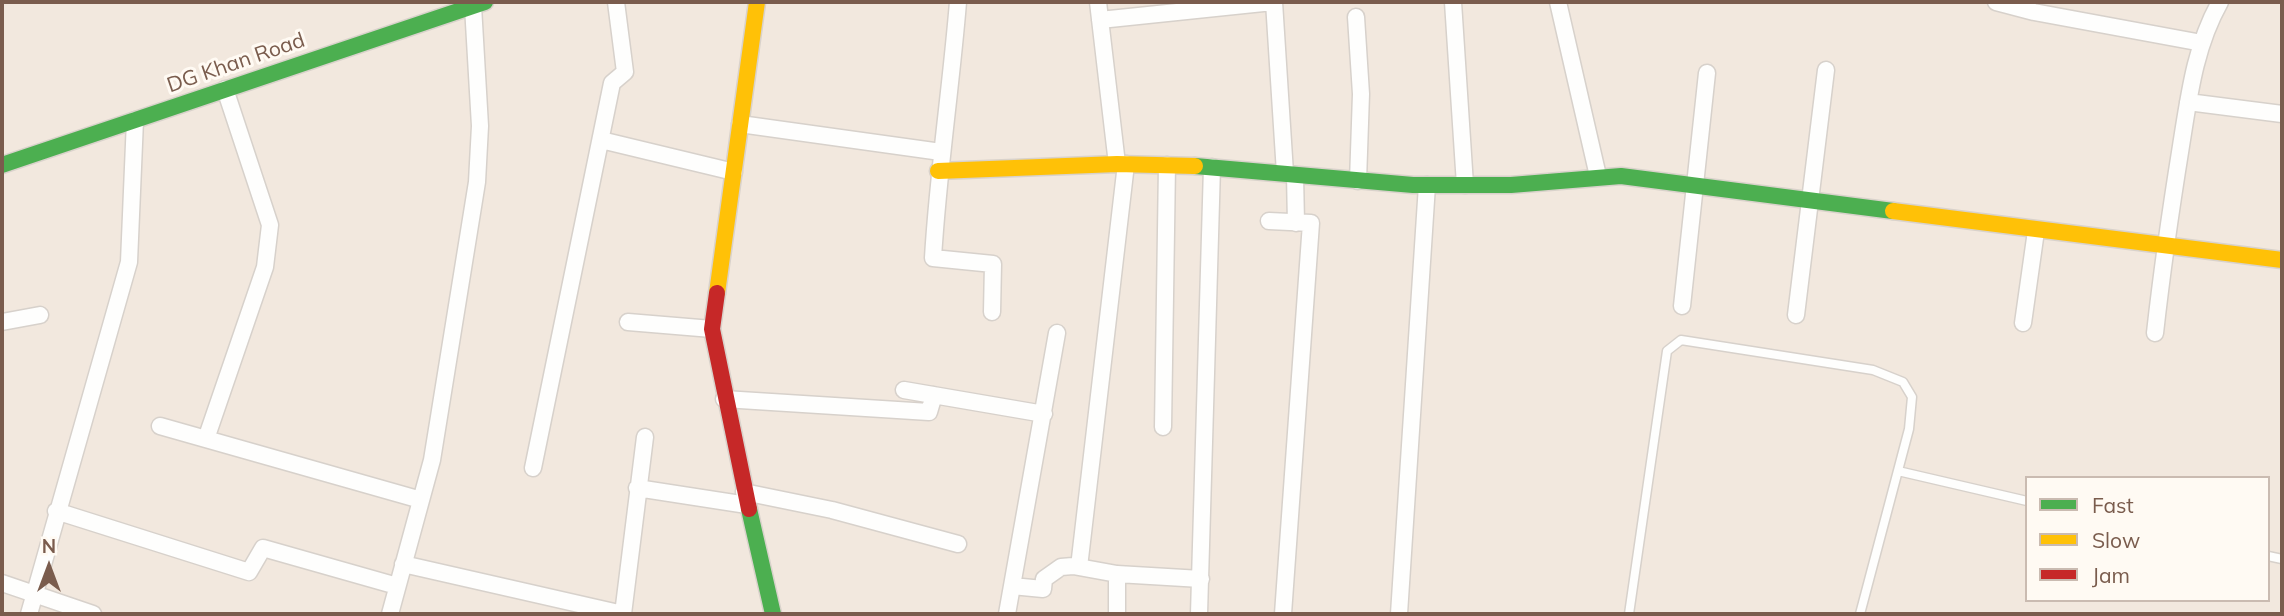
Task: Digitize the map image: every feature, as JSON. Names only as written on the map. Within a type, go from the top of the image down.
[{"type":"street","points":[[533,468],[612,83],[625,72],[616,2]]},
{"type":"street","points":[[757,2],[712,328],[745,498],[773,614]]},
{"type":"street","points":[[958,2],[951,93],[938,171],[933,258],[993,264],[992,312]]},
{"type":"street","points":[[1079,567],[1121,164],[1098,2]]},
{"type":"street","points":[[1100,20],[1273,2],[1296,223]]},
{"type":"street","points":[[1453,2],[1465,185]]},
{"type":"street","points":[[1558,2],[1598,176]]},
{"type":"street","points":[[1996,2],[2202,43]]},
{"type":"street","points":[[2068,18],[2072,2]]},
{"type":"street","points":[[2155,333],[2165,246],[2188,102],[2202,43],[2220,2]]},
{"type":"street","points":[[390,614],[432,460],[477,182],[480,126],[479,4]]},
{"type":"street","name":"DG Khan Road","points":[[2,164],[479,4]]},
{"type":"street","points":[[1356,17],[1361,94],[1358,181]]},
{"type":"street","points":[[1796,315],[1826,70]]},
{"type":"street","points":[[1682,306],[1707,73]]},
{"type":"street","points":[[205,439],[265,267],[270,225],[225,89]]},
{"type":"street","points":[[2188,102],[2282,114]]},
{"type":"street","points":[[29,614],[129,262],[135,120]]},
{"type":"street","points":[[740,124],[941,152]]},
{"type":"street","points":[[601,140],[734,173]]},
{"type":"street","points":[[938,171],[1121,164],[1167,165],[1427,185],[1511,185],[1620,176],[1696,183],[2036,231],[2282,260]]},
{"type":"street","points":[[1163,427],[1167,165]]},
{"type":"street","points":[[1199,614],[1212,167]]},
{"type":"street","points":[[1399,614],[1427,185]]},
{"type":"street","points":[[1269,221],[1311,223],[1283,614]]},
{"type":"street","points":[[2023,323],[2036,231]]},
{"type":"street","points":[[2,322],[40,315]]},
{"type":"street","points":[[628,322],[712,328]]},
{"type":"street","points":[[1007,614],[1057,333]]},
{"type":"street","points":[[904,390],[1044,415]]},
{"type":"street","points":[[724,399],[929,412],[934,395]]},
{"type":"street","points":[[160,426],[421,500]]},
{"type":"street","points":[[403,564],[623,614],[645,436]]},
{"type":"street","points":[[638,488],[745,498],[832,510],[958,544]]},
{"type":"street","points":[[57,511],[249,572],[263,548],[397,586]]},
{"type":"street","points":[[1012,586],[1043,589],[1044,579],[1061,567],[1079,567],[1117,574],[1201,579]]},
{"type":"street","points":[[1117,574],[1117,614]]},
{"type":"street","points":[[2,583],[93,614]]},
{"type":"lane","points":[[1629,614],[1667,351],[1681,340],[1862,368],[1903,382],[1912,397],[1909,429],[1860,614]]},
{"type":"lane","points":[[1898,471],[2025,501]]},
{"type":"shaded area","points":[[2,2],[2282,2],[2282,614],[2,614]]},
{"type":"traffic: fast","points":[[2,165],[485,2]]},
{"type":"traffic: fast","points":[[1195,166],[1413,185],[1511,185],[1621,176],[1893,211]]},
{"type":"traffic: fast","points":[[749,509],[773,614]]},
{"type":"traffic: slow","points":[[717,293],[757,2]]},
{"type":"traffic: slow","points":[[938,171],[1117,164],[1195,166]]},
{"type":"traffic: slow","points":[[1893,211],[2282,260]]},
{"type":"traffic: jam","points":[[717,293],[712,329],[749,509]]}]
